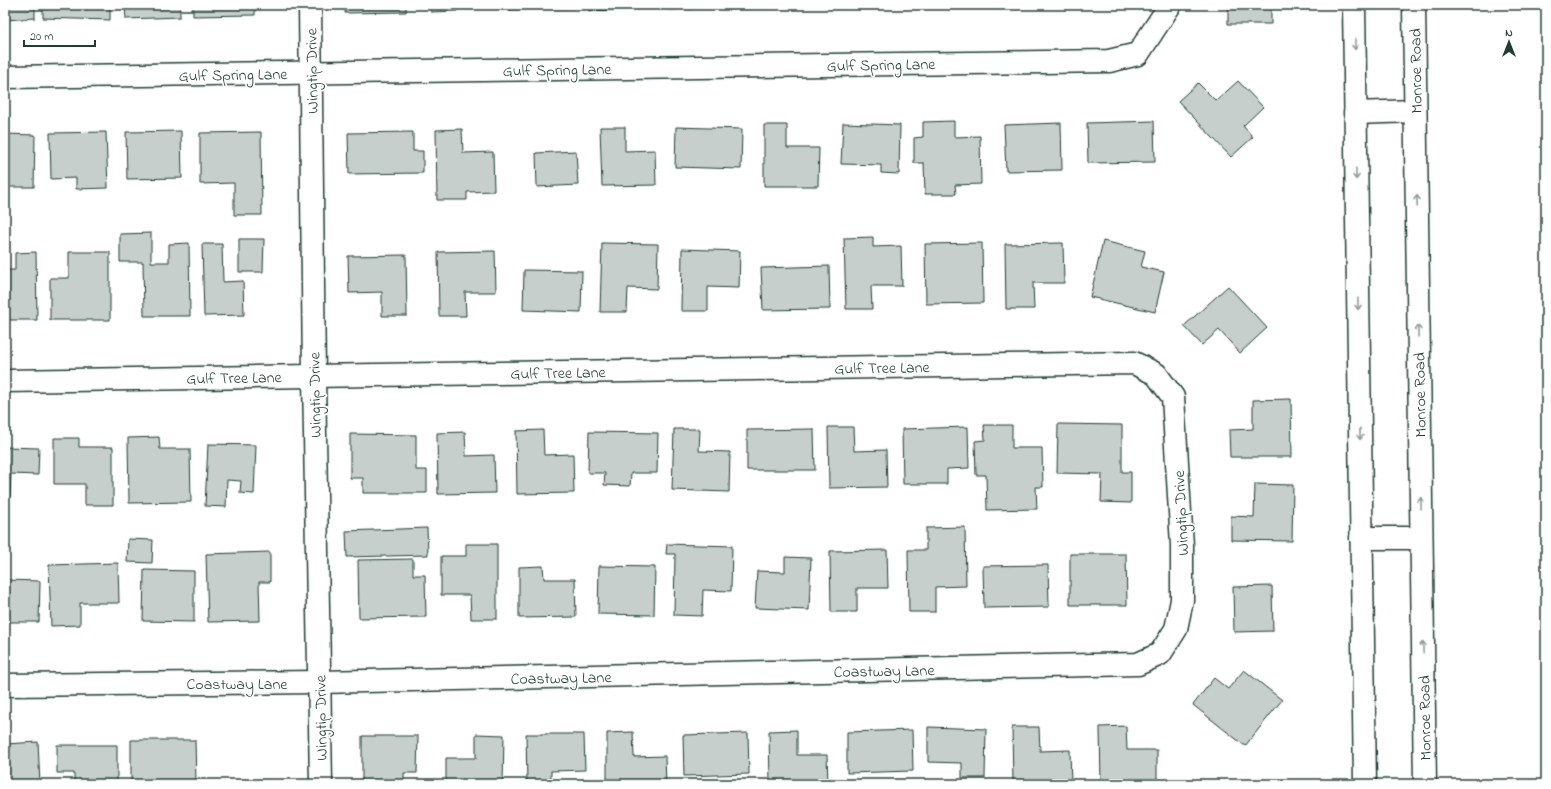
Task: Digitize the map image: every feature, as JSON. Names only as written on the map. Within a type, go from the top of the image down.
[{"type":"street","name":"Wingtip Drive","points":[[310,5],[314,376],[321,784]]},
{"type":"street","name":"Gulf Spring Lane","points":[[5,77],[1109,60],[1138,54],[1170,5]]},
{"type":"street","points":[[1354,5],[1365,784]]},
{"type":"street","name":"Monroe Road","points":[[1414,5],[1425,784]]},
{"type":"street","points":[[1355,113],[1415,111]]},
{"type":"street","name":"Wingtip Drive","points":[[1112,364],[1134,363],[1156,374],[1174,397],[1182,545],[1182,600],[1176,628],[1160,654],[1138,664],[1116,664]]},
{"type":"street","name":"Gulf Tree Lane","points":[[5,381],[1112,364]]},
{"type":"street","points":[[1361,538],[1422,538]]},
{"type":"street","name":"Coastway Lane","points":[[5,685],[319,682],[1116,664]]},
{"type":"building","points":[[5,5],[35,5],[35,18],[5,20]]},
{"type":"building","points":[[43,5],[110,5],[110,20],[43,18]]},
{"type":"building","points":[[125,5],[180,5],[180,17],[126,19]]},
{"type":"building","points":[[193,5],[255,5],[255,15],[193,16]]},
{"type":"building","points":[[345,5],[406,5],[406,12],[345,13]]},
{"type":"building","points":[[431,5],[457,5],[457,11],[431,12]]},
{"type":"building","points":[[506,5],[573,5],[573,8],[506,10]]},
{"type":"building","points":[[588,5],[616,5],[616,10],[589,11]]},
{"type":"building","points":[[668,5],[692,5],[693,9],[668,10]]},
{"type":"building","points":[[824,5],[851,5],[851,6],[824,7]]},
{"type":"building","points":[[1228,5],[1271,5],[1271,24],[1228,24]]},
{"type":"building","points":[[1238,81],[1263,107],[1243,126],[1253,137],[1231,157],[1178,101],[1198,83],[1216,101]]},
{"type":"building","points":[[954,121],[954,137],[980,136],[981,184],[955,185],[956,194],[925,194],[924,163],[914,163],[914,138],[923,137],[923,122]]},
{"type":"building","points":[[1154,121],[1155,162],[1088,163],[1087,123]]},
{"type":"building","points":[[843,123],[900,125],[899,174],[881,173],[881,165],[841,164]]},
{"type":"building","points":[[1061,123],[1062,170],[1006,171],[1004,125]]},
{"type":"building","points":[[764,125],[787,125],[787,148],[819,148],[818,186],[764,186]]},
{"type":"building","points":[[600,127],[625,127],[625,151],[655,150],[656,185],[602,186]]},
{"type":"building","points":[[676,127],[742,129],[741,169],[675,167]]},
{"type":"building","points":[[462,129],[463,153],[493,152],[494,191],[467,192],[467,200],[437,200],[436,130]]},
{"type":"building","points":[[181,131],[182,178],[127,179],[126,132]]},
{"type":"building","points":[[106,132],[108,188],[76,189],[76,178],[51,179],[50,133]]},
{"type":"building","points":[[261,132],[262,215],[234,215],[234,183],[200,184],[200,133]]},
{"type":"building","points":[[413,132],[413,151],[423,151],[423,173],[349,174],[348,133]]},
{"type":"building","points":[[5,134],[35,135],[34,187],[5,187]]},
{"type":"building","points":[[576,151],[578,185],[537,187],[536,153]]},
{"type":"building","points":[[151,233],[151,262],[169,262],[169,244],[189,243],[190,316],[144,316],[143,262],[120,262],[120,234]]},
{"type":"building","points":[[873,237],[873,247],[901,246],[902,286],[871,286],[872,309],[846,309],[844,238]]},
{"type":"building","points":[[239,239],[264,239],[263,272],[239,272]]},
{"type":"building","points":[[1103,241],[1145,251],[1141,267],[1164,272],[1155,312],[1090,297]]},
{"type":"building","points":[[602,243],[658,244],[657,289],[628,288],[627,312],[600,312]]},
{"type":"building","points":[[982,243],[983,303],[926,304],[925,244]]},
{"type":"building","points":[[1063,243],[1064,283],[1033,283],[1034,309],[1006,309],[1005,244]]},
{"type":"building","points":[[202,244],[222,244],[223,282],[243,281],[244,315],[204,316]]},
{"type":"building","points":[[682,249],[740,251],[739,288],[708,287],[708,311],[681,311]]},
{"type":"building","points":[[495,251],[496,292],[465,292],[466,316],[439,316],[438,252]]},
{"type":"building","points":[[36,252],[37,320],[5,320],[5,270],[15,270],[15,253]]},
{"type":"building","points":[[69,252],[110,252],[110,320],[50,320],[50,278],[69,278]]},
{"type":"building","points":[[406,255],[407,316],[382,316],[382,292],[349,293],[348,256]]},
{"type":"building","points":[[829,266],[830,309],[763,310],[761,268]]},
{"type":"building","points":[[524,270],[582,271],[581,312],[523,310]]},
{"type":"building","points":[[1228,286],[1267,328],[1240,353],[1219,330],[1202,345],[1184,326]]},
{"type":"building","points":[[1291,399],[1292,457],[1230,457],[1229,430],[1253,429],[1253,400]]},
{"type":"building","points":[[1058,424],[1122,425],[1122,472],[1131,472],[1131,503],[1101,502],[1102,474],[1057,473]]},
{"type":"building","points":[[984,425],[1012,425],[1012,448],[1042,448],[1043,487],[1036,487],[1037,509],[987,510],[986,475],[976,475],[975,441],[985,440]]},
{"type":"building","points":[[828,427],[853,427],[854,451],[886,450],[887,487],[829,488]]},
{"type":"building","points":[[968,427],[969,468],[947,469],[947,484],[903,484],[902,429]]},
{"type":"building","points":[[674,429],[700,429],[699,451],[730,452],[729,492],[672,490]]},
{"type":"building","points":[[814,429],[815,470],[747,470],[747,430]]},
{"type":"building","points":[[543,430],[544,455],[573,454],[574,493],[517,494],[516,431]]},
{"type":"building","points":[[465,432],[466,456],[494,455],[495,493],[438,494],[437,433]]},
{"type":"building","points":[[589,432],[658,433],[657,473],[631,473],[630,486],[604,485],[605,473],[588,473]]},
{"type":"building","points":[[350,434],[416,435],[416,470],[427,470],[427,493],[363,493],[363,478],[350,478]]},
{"type":"building","points":[[159,437],[160,449],[190,449],[191,502],[129,503],[128,438]]},
{"type":"building","points":[[54,438],[79,438],[79,447],[113,447],[113,505],[85,505],[85,484],[54,484]]},
{"type":"building","points":[[208,444],[256,445],[254,494],[240,493],[241,481],[227,480],[226,507],[205,506]]},
{"type":"building","points":[[5,447],[39,448],[38,475],[11,474],[10,497],[5,497]]},
{"type":"building","points":[[1255,484],[1293,485],[1292,541],[1231,540],[1231,516],[1254,517]]},
{"type":"building","points":[[965,527],[966,586],[935,587],[935,612],[909,612],[908,550],[926,550],[926,528]]},
{"type":"building","points":[[427,528],[428,555],[347,557],[346,531]]},
{"type":"building","points":[[128,539],[153,540],[152,563],[127,562]]},
{"type":"building","points":[[466,544],[497,544],[497,619],[471,619],[470,595],[441,595],[441,556],[466,556]]},
{"type":"building","points":[[667,544],[732,546],[731,591],[703,590],[702,616],[674,615],[675,554],[666,554]]},
{"type":"building","points":[[887,550],[888,588],[857,588],[857,612],[831,612],[830,551]]},
{"type":"building","points":[[270,552],[270,582],[259,582],[260,621],[208,622],[206,554]]},
{"type":"building","points":[[1070,554],[1126,554],[1127,605],[1070,605]]},
{"type":"building","points":[[785,557],[811,558],[809,610],[755,608],[757,571],[785,572]]},
{"type":"building","points":[[413,559],[413,575],[425,575],[426,617],[359,618],[358,560]]},
{"type":"building","points":[[118,563],[119,603],[80,603],[80,625],[51,626],[49,565]]},
{"type":"building","points":[[1048,565],[1049,607],[984,608],[983,566]]},
{"type":"building","points":[[543,566],[544,579],[575,579],[576,617],[519,618],[519,567]]},
{"type":"building","points":[[599,566],[655,567],[654,615],[598,614]]},
{"type":"building","points":[[144,570],[194,571],[194,622],[143,621]]},
{"type":"building","points":[[5,580],[40,581],[39,622],[5,622]]},
{"type":"building","points":[[1272,586],[1273,631],[1234,632],[1233,587]]},
{"type":"building","points":[[1244,670],[1282,700],[1245,746],[1193,705],[1214,678],[1228,689]]},
{"type":"building","points":[[1126,726],[1127,750],[1157,750],[1157,784],[1101,784],[1100,727]]},
{"type":"building","points":[[928,727],[986,729],[985,778],[962,778],[962,763],[928,762]]},
{"type":"building","points":[[1012,727],[1039,727],[1040,751],[1070,750],[1071,784],[1013,784]]},
{"type":"building","points":[[797,730],[797,755],[827,755],[828,784],[770,784],[769,731]]},
{"type":"building","points":[[912,730],[913,771],[847,773],[847,732]]},
{"type":"building","points":[[633,732],[634,757],[665,756],[666,784],[607,784],[607,733]]},
{"type":"building","points":[[748,733],[749,774],[684,776],[683,735]]},
{"type":"building","points":[[476,734],[504,735],[503,784],[446,784],[446,758],[476,758]]},
{"type":"building","points":[[526,734],[584,734],[585,770],[551,771],[551,784],[527,784]]},
{"type":"building","points":[[362,736],[418,736],[417,773],[404,773],[404,784],[362,784]]},
{"type":"building","points":[[131,740],[195,740],[196,783],[131,784]]},
{"type":"building","points":[[38,742],[40,784],[5,784],[5,744]]},
{"type":"building","points":[[57,745],[117,745],[117,784],[74,784],[74,773],[57,773]]}]
